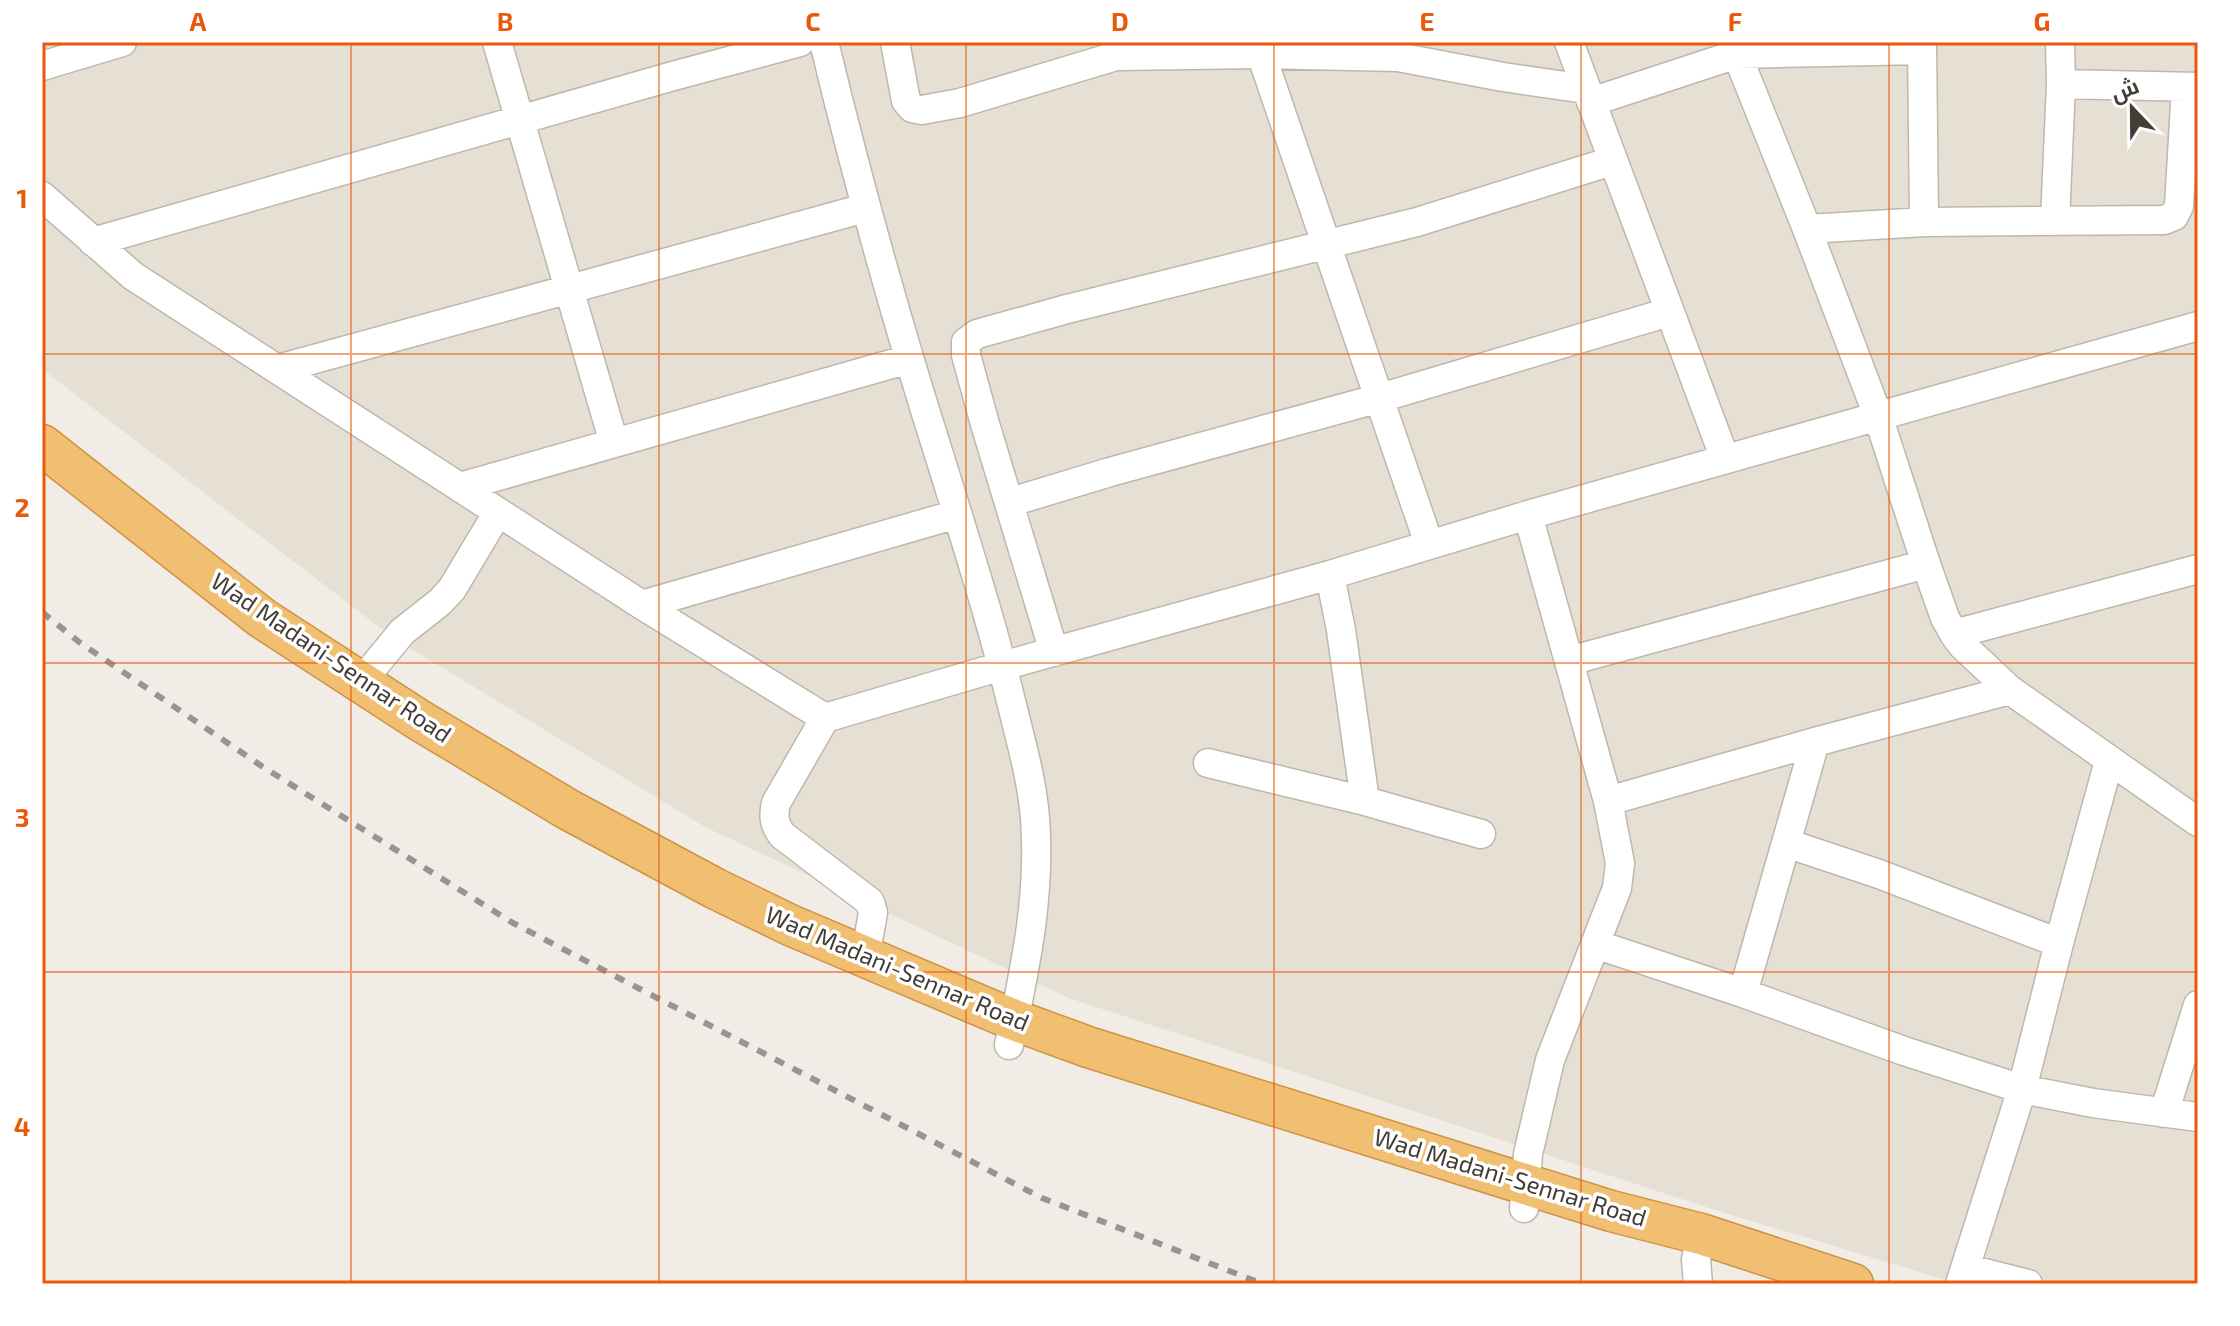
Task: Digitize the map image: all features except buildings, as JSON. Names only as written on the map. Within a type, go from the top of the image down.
[{"type":"highway","name":"Wad Madani-Sennar Road","points":[[42,445],[262,618],[482,759],[640,850],[716,889],[865,957],[1011,1032]]},
{"type":"highway","name":"Wad Madani-Sennar Road","points":[[42,474],[200,600],[332,693],[470,779],[704,909],[932,1013],[1168,1073],[1525,1195],[1611,1211],[1698,1259],[1776,1284]]},
{"type":"highway","name":"Wad Madani-Sennar Road","points":[[1698,1259],[1853,1284]]},
{"type":"street","points":[[42,66],[122,42]]},
{"type":"street","points":[[497,42],[614,443]]},
{"type":"street","points":[[93,242],[800,42]]},
{"type":"street","points":[[824,42],[865,208],[1002,666],[1023,751],[1035,816],[1034,921],[1011,1032]]},
{"type":"street","points":[[895,42],[906,101],[912,108],[922,110],[973,99],[1116,49],[1259,48],[1398,57],[1589,95],[1734,48],[1922,46],[1924,222]]},
{"type":"street","points":[[1569,42],[1725,459]]},
{"type":"street","points":[[2055,221],[2060,42]]},
{"type":"street","points":[[1259,48],[1429,544]]},
{"type":"street","points":[[1734,48],[1878,416],[1926,564],[1945,618],[1954,634],[2010,690],[2196,819]]},
{"type":"street","points":[[1807,229],[1924,222],[2164,220],[2174,216],[2179,206],[2192,87],[2061,84]]},
{"type":"street","points":[[1054,652],[966,355],[966,342],[977,334],[1067,309],[1417,222],[1612,161]]},
{"type":"street","points":[[42,196],[133,276],[642,605],[825,718]]},
{"type":"street","points":[[278,369],[865,208]]},
{"type":"street","points":[[1011,502],[1380,398],[1669,312]]},
{"type":"street","points":[[865,957],[873,913],[870,902],[782,835],[773,814],[776,803],[825,718],[1878,416],[2196,335]]},
{"type":"street","points":[[460,487],[909,359]]},
{"type":"street","points":[[361,682],[402,632],[452,589],[498,512]]},
{"type":"street","points":[[642,605],[957,514]]},
{"type":"street","points":[[1525,1195],[1528,1154],[1550,1060],[1617,888],[1620,863],[1608,801],[1528,515]]},
{"type":"street","points":[[1569,661],[1926,564]]},
{"type":"street","points":[[1954,634],[2198,569]]},
{"type":"street","points":[[1330,575],[1344,645],[1365,801]]},
{"type":"street","points":[[1608,801],[2010,690]]},
{"type":"street","points":[[1743,993],[1815,742]]},
{"type":"street","points":[[2028,1284],[1962,1276],[2022,1089],[2109,761]]},
{"type":"street","points":[[1208,763],[1365,801],[1481,834]]},
{"type":"street","points":[[1786,843],[1879,874],[2059,943]]},
{"type":"street","points":[[1595,944],[2022,1089],[2093,1103],[2198,1117]]},
{"type":"street","points":[[2164,1113],[2198,1005]]},
{"type":"shaded area","points":[[42,42],[2198,42],[2198,1284],[1959,1284],[1712,1209],[1069,998],[705,827],[395,639],[42,369]]},
{"type":"railway","points":[[42,612],[79,642],[263,767],[513,923],[1042,1198],[1263,1284]]}]
